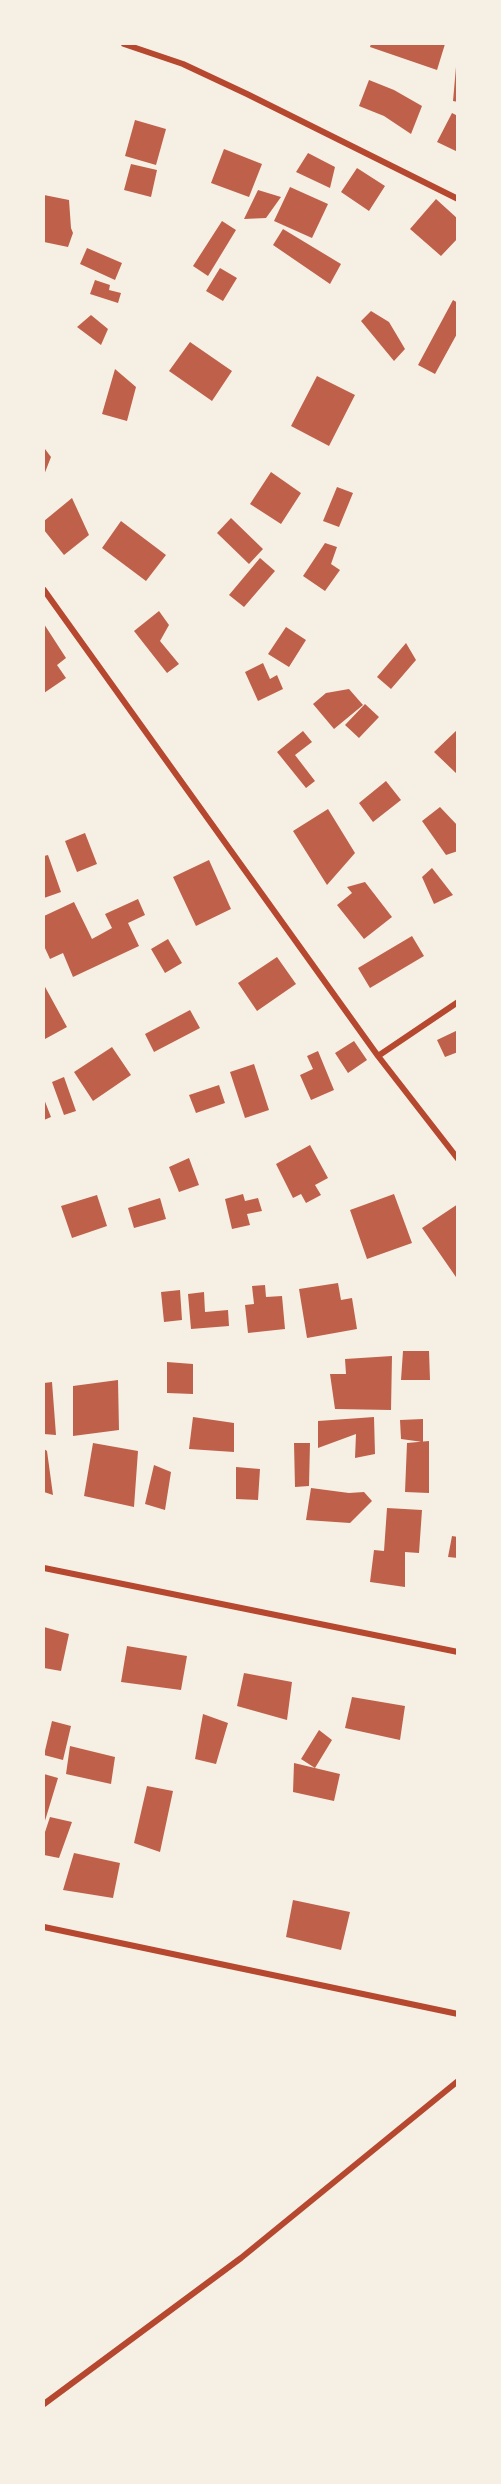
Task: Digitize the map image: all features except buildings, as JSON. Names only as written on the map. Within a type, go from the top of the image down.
[{"type":"street","points":[[124,44],[183,64],[247,93],[458,199]]},
{"type":"street","points":[[44,590],[378,1056],[458,1160]]},
{"type":"street","points":[[378,1056],[458,1002]]},
{"type":"street","points":[[44,1568],[458,1652]]},
{"type":"street","points":[[44,1927],[458,2014]]},
{"type":"street","points":[[44,2404],[241,2258],[458,2081]]}]
